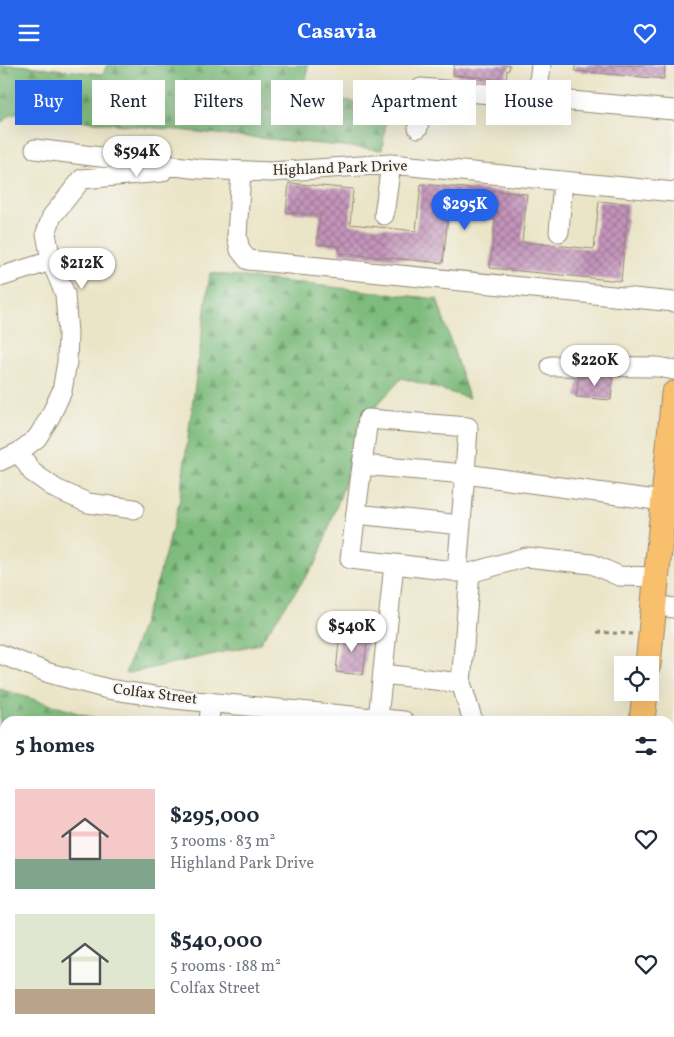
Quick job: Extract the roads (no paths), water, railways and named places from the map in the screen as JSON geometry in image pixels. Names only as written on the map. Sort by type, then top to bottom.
[{"type":"main road","points":[[650,656],[664,607],[656,577],[667,492],[674,395]]},
{"type":"main road","points":[[643,716],[644,701]]},
{"type":"street","points":[[539,80],[541,65]]},
{"type":"street","points":[[418,128],[421,88],[486,94]]},
{"type":"street","points":[[571,101],[674,110]]},
{"type":"street","name":"Highland Park Drive","points":[[35,149],[200,169],[241,171],[271,172],[391,164],[674,192]]},
{"type":"street","points":[[384,215],[391,164]]},
{"type":"street","points":[[0,461],[19,452],[37,438],[50,417],[62,391],[67,362],[68,333],[65,294],[51,261],[46,233],[52,216],[82,179],[200,169]]},
{"type":"street","points":[[241,171],[237,236],[240,250],[248,260],[674,302]]},
{"type":"street","points":[[559,232],[563,181]]},
{"type":"street","points":[[0,277],[51,261]]},
{"type":"street","points":[[551,366],[658,367],[674,370]]},
{"type":"street","points":[[471,716],[461,683],[463,572],[461,525],[468,427],[368,419],[350,559],[463,572],[526,557],[592,564],[619,576],[656,577]]},
{"type":"street","points":[[19,452],[32,472],[56,489],[88,503],[134,509]]},
{"type":"street","points":[[362,465],[667,492]]},
{"type":"street","points":[[356,514],[461,525]]},
{"type":"street","points":[[378,716],[394,564]]},
{"type":"street","name":"Colfax Street","points":[[0,654],[49,673],[108,689],[174,699],[349,716]]},
{"type":"street","points":[[383,674],[461,683]]},
{"type":"street","points":[[210,716],[211,702]]}]
